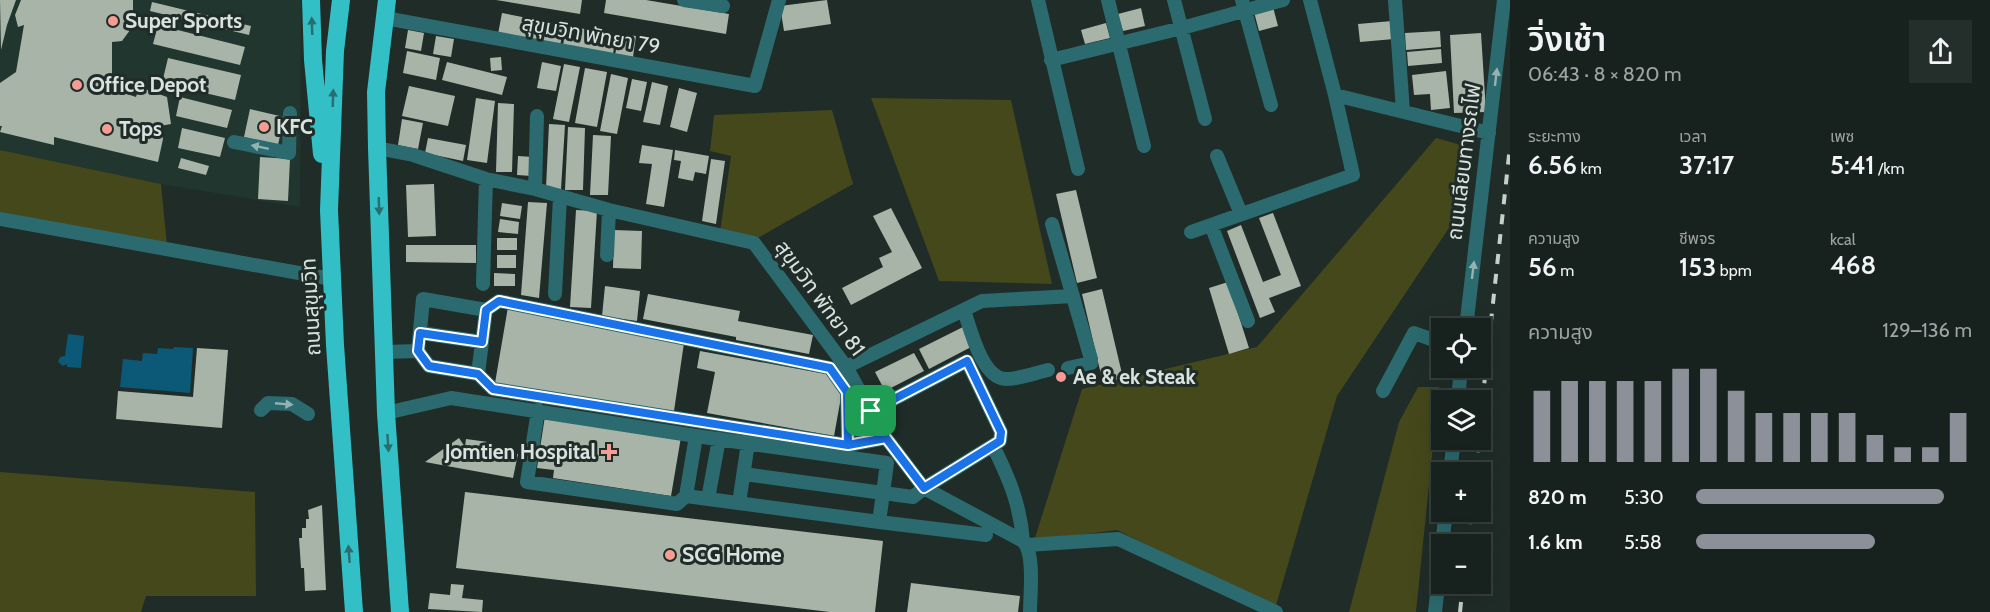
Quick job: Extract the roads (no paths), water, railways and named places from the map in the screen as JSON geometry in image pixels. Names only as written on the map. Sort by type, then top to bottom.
[{"type":"highway","points":[[311,0],[313,60],[328,210]]},
{"type":"highway","name":"ถนนสุขุมวิท","points":[[341,0],[335,51],[328,210],[334,345],[354,612]]},
{"type":"highway","points":[[386,9],[376,92],[377,148],[383,352],[399,612]]},
{"type":"street","points":[[684,0],[723,6]]},
{"type":"street","name":"สุขุมวิท พัทยา 79","points":[[386,9],[755,86],[779,0]]},
{"type":"street","points":[[1038,0],[1078,169]]},
{"type":"street","points":[[1108,0],[1144,146]]},
{"type":"street","points":[[1174,0],[1205,119]]},
{"type":"street","points":[[1051,60],[1182,28],[1243,5],[1283,0]]},
{"type":"street","points":[[1191,232],[1353,175],[1310,0]]},
{"type":"street","points":[[1395,0],[1403,111]]},
{"type":"street","name":"ถนนเลียบทางรถไฟ","points":[[1467,318],[1504,0]]},
{"type":"street","points":[[1243,5],[1271,105]]},
{"type":"street","points":[[1335,95],[1489,132]]},
{"type":"street","points":[[234,142],[289,153],[290,113]]},
{"type":"street","points":[[535,189],[537,116]]},
{"type":"street","name":"สุขุมวิท พัทยา 81","points":[[377,148],[413,155],[486,179],[535,189],[609,210],[754,243],[846,367],[886,438],[924,488],[1025,543]]},
{"type":"street","points":[[1217,156],[1241,214]]},
{"type":"street","points":[[483,284],[486,179]]},
{"type":"street","points":[[555,294],[560,197]]},
{"type":"street","points":[[607,255],[609,210]]},
{"type":"street","points":[[0,219],[332,279]]},
{"type":"street","points":[[1052,224],[1091,359],[1091,363],[1068,368]]},
{"type":"street","points":[[1211,225],[1248,321]]},
{"type":"street","points":[[846,367],[982,301],[1073,296]]},
{"type":"street","points":[[848,445],[847,392],[830,368],[499,301],[486,310],[423,299],[418,351],[429,366],[478,374],[493,389],[848,445],[886,438]]},
{"type":"street","points":[[478,374],[486,310]]},
{"type":"street","points":[[964,310],[980,355],[994,374],[1007,379],[1048,370]]},
{"type":"street","points":[[420,333],[482,342]]},
{"type":"street","points":[[1383,391],[1414,333],[1431,339]]},
{"type":"street","points":[[383,352],[418,351]]},
{"type":"street","points":[[744,474],[913,497],[1000,441],[1001,432],[967,361],[871,411]]},
{"type":"street","points":[[386,413],[451,398],[887,463],[879,522]]},
{"type":"street","points":[[261,410],[268,403],[292,404],[308,414]]},
{"type":"street","points":[[538,410],[527,482],[677,504],[686,496],[696,436]]},
{"type":"street","points":[[708,499],[719,439]]},
{"type":"street","points":[[739,503],[748,443]]},
{"type":"street","points":[[993,446],[1011,481],[1030,557],[1030,612]]},
{"type":"street","points":[[686,496],[986,535]]},
{"type":"street","points":[[1025,543],[1118,539],[1276,612]]},
{"type":"street","points":[[1435,612],[1437,594]]},
{"type":"water","points":[[68,334],[84,336],[81,368],[67,367],[67,364],[63,366],[58,362],[60,357],[65,356]]},
{"type":"water","points":[[174,347],[193,348],[190,393],[120,387],[123,359],[142,361],[143,353],[157,354],[158,348],[173,349]]},
{"type":"railway","points":[[1484,390],[1510,146]]},
{"type":"railway","points":[[1476,462],[1478,450]]},
{"type":"railway","points":[[1469,534],[1470,522]]},
{"type":"railway","points":[[1460,612],[1462,594]]},
{"type":"place","name":"Super Sports","points":[[113,21]]},
{"type":"place","name":"Office Depot","points":[[77,85]]},
{"type":"place","name":"KFC","points":[[264,127]]},
{"type":"place","name":"Tops","points":[[107,129]]},
{"type":"place","name":"Ae & ek Steak","points":[[1061,377]]},
{"type":"place","name":"Jomtien Hospital","points":[[609,452]]},
{"type":"place","name":"SCG Home","points":[[670,555]]}]
